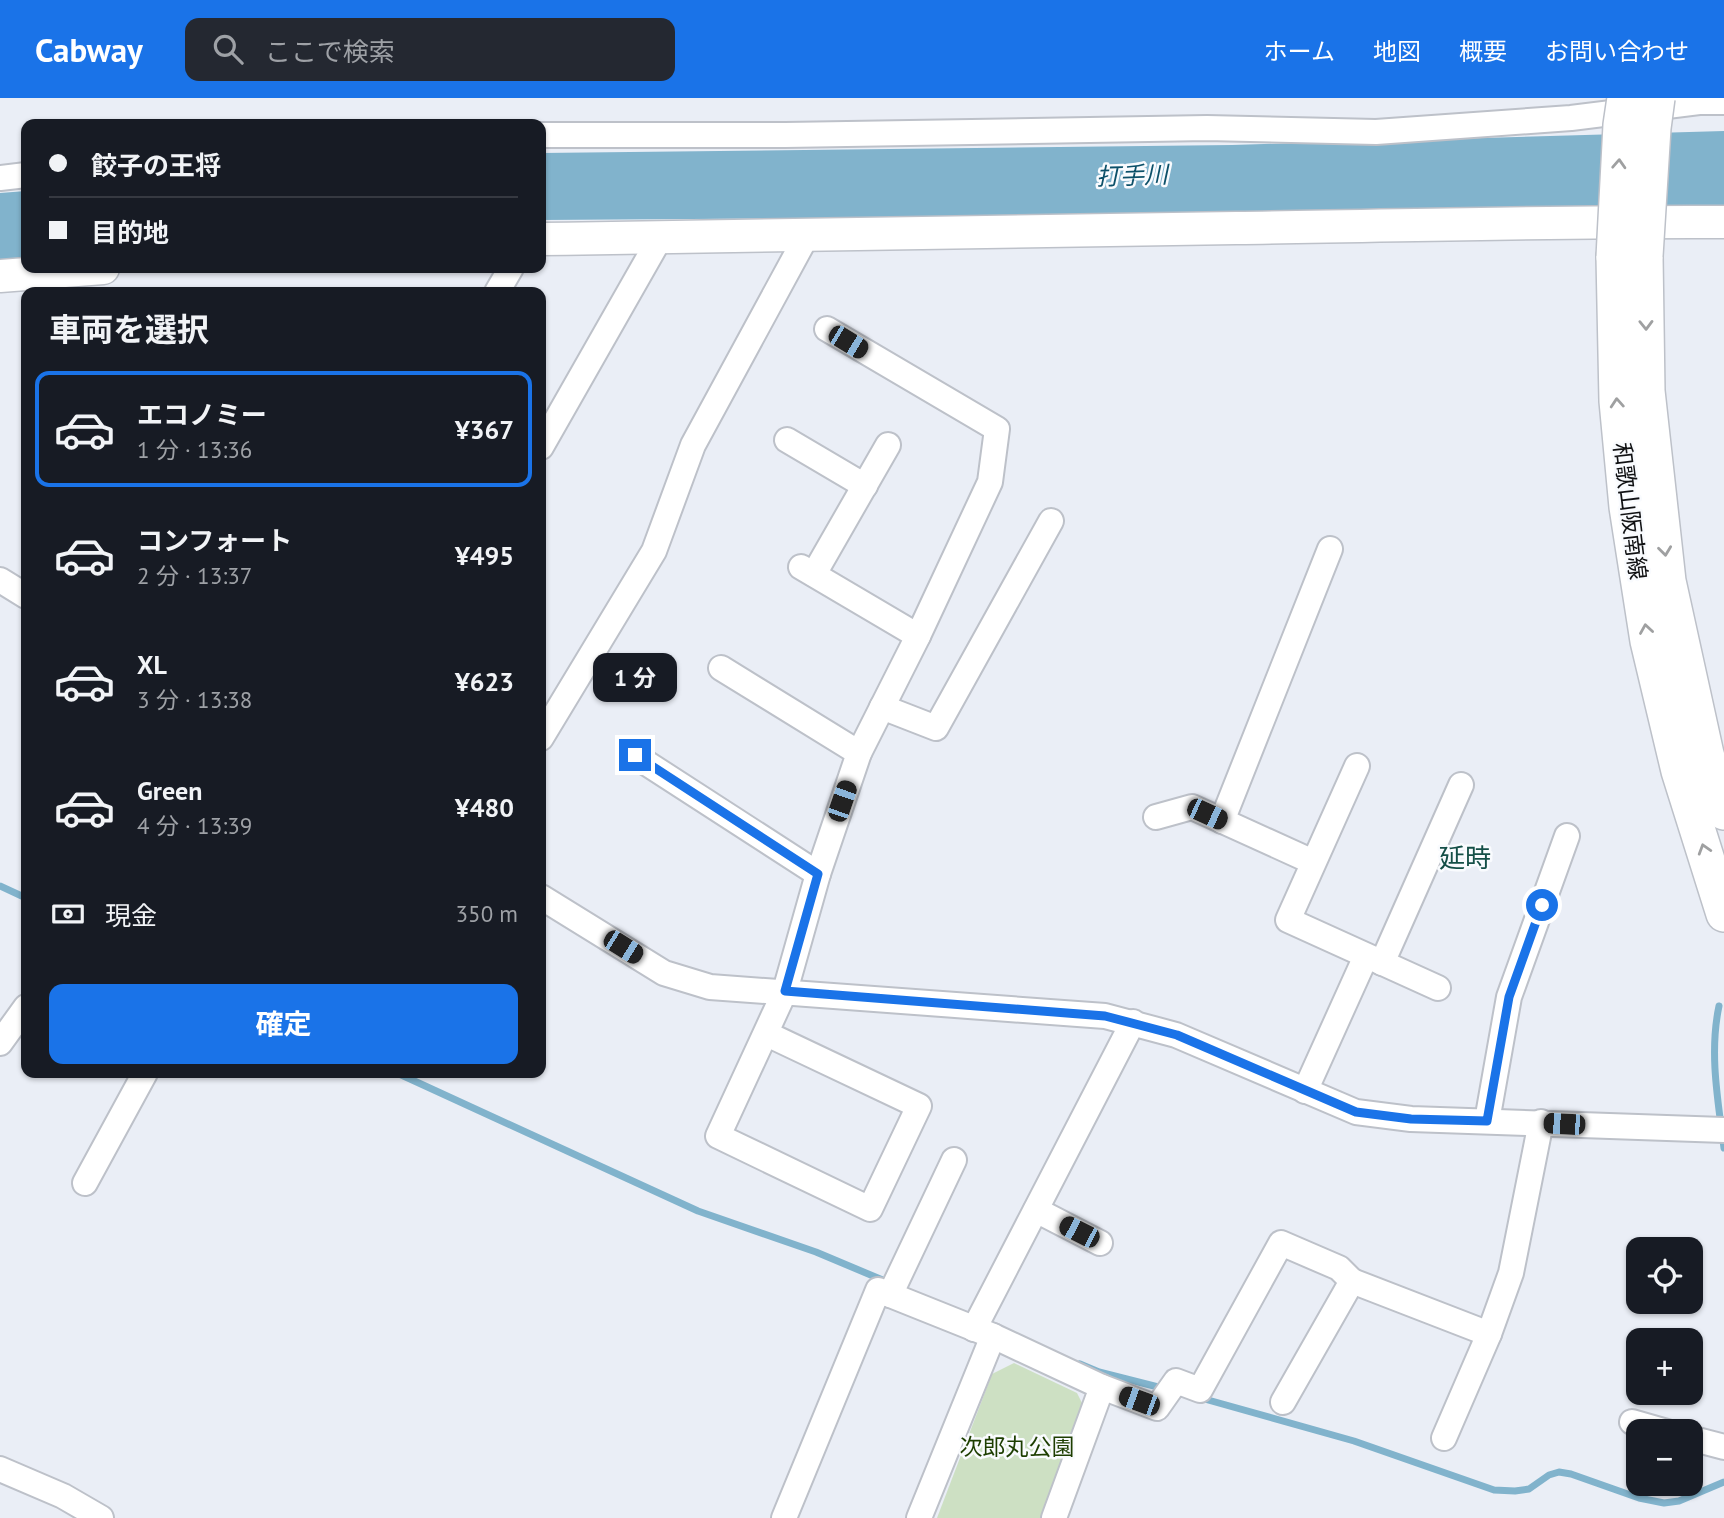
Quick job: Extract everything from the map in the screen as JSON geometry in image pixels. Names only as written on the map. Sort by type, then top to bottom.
[{"type":"main road","name":"和歌山阪南線","points":[[1625,98],[1621,125],[1630,257],[1668,581],[1706,754],[1724,812]]},
{"type":"main road","name":"和歌山阪南線","points":[[1657,98],[1630,257],[1617,401],[1627,507],[1648,641],[1679,771],[1724,914]]},
{"type":"street","points":[[546,135],[785,135],[1207,128],[1376,132],[1570,118],[1699,102],[1724,102]]},
{"type":"street","points":[[0,178],[21,176]]},
{"type":"street","points":[[546,239],[806,237],[1557,221],[1724,222]]},
{"type":"street","points":[[546,730],[654,551],[693,445],[806,237]]},
{"type":"street","points":[[546,438],[660,238]]},
{"type":"street","points":[[0,276],[39,273]]},
{"type":"street","points":[[767,1034],[919,1106],[870,1209],[718,1136],[785,991],[818,874],[859,753],[918,636],[990,482],[997,429],[827,329]]},
{"type":"street","points":[[787,440],[864,486]]},
{"type":"street","points":[[888,445],[808,571],[918,636]]},
{"type":"street","points":[[882,707],[936,728],[1051,521]]},
{"type":"street","points":[[1222,821],[1330,549]]},
{"type":"street","points":[[0,580],[21,593]]},
{"type":"street","points":[[721,668],[859,753]]},
{"type":"street","points":[[635,755],[818,874]]},
{"type":"street","points":[[1357,766],[1288,920],[1438,989]]},
{"type":"street","points":[[1305,1091],[1461,785]]},
{"type":"street","points":[[1156,817],[1192,807],[1314,862]]},
{"type":"street","points":[[1487,1121],[1509,997],[1567,836]]},
{"type":"street","points":[[546,900],[664,972],[710,987],[1105,1016],[1177,1035],[1356,1112],[1411,1119],[1717,1131]]},
{"type":"street","points":[[0,1043],[21,1014]]},
{"type":"street","points":[[919,1518],[981,1326],[1035,1210],[1133,1022]]},
{"type":"street","points":[[85,1183],[142,1078]]},
{"type":"street","points":[[1444,1438],[1489,1334],[1511,1273],[1541,1122]]},
{"type":"street","points":[[893,1288],[954,1160]]},
{"type":"street","points":[[1035,1210],[1100,1243]]},
{"type":"street","points":[[784,1518],[878,1290],[893,1288],[981,1326],[1102,1387],[1157,1408],[1176,1381],[1200,1390],[1281,1243],[1339,1268],[1352,1282],[1489,1334]]},
{"type":"street","points":[[1283,1402],[1352,1282]]},
{"type":"street","points":[[1054,1518],[1102,1387]]},
{"type":"street","points":[[1703,1441],[1724,1447]]},
{"type":"street","points":[[0,1468],[63,1496],[101,1518]]},
{"type":"green space","name":"次郎丸公園","points":[[1014,1363],[1077,1393],[1085,1409],[1042,1518],[937,1518],[992,1374]]},
{"type":"water","name":"打手川","points":[[1724,131],[1724,208],[1455,214],[546,220],[546,153],[1232,145]]},
{"type":"water","points":[[21,191],[21,260],[0,262],[0,193]]},
{"type":"waterway","points":[[0,886],[21,896]]},
{"type":"waterway","points":[[1719,1006],[1715,1059],[1724,1148]]},
{"type":"waterway","points":[[408,1078],[698,1211],[816,1252],[885,1281]]},
{"type":"waterway","points":[[1080,1364],[1099,1372],[1166,1389]]},
{"type":"waterway","points":[[1201,1398],[1354,1441],[1494,1490],[1529,1489],[1549,1475],[1559,1472],[1639,1498],[1664,1503],[1679,1501],[1724,1482]]},
{"type":"district","name":"延時","points":[[1465,858]]},
{"type":"route","points":[[635,755],[818,874],[785,991],[1105,1016],[1177,1035],[1356,1112],[1411,1119],[1487,1121],[1509,997],[1542,905]]}]
